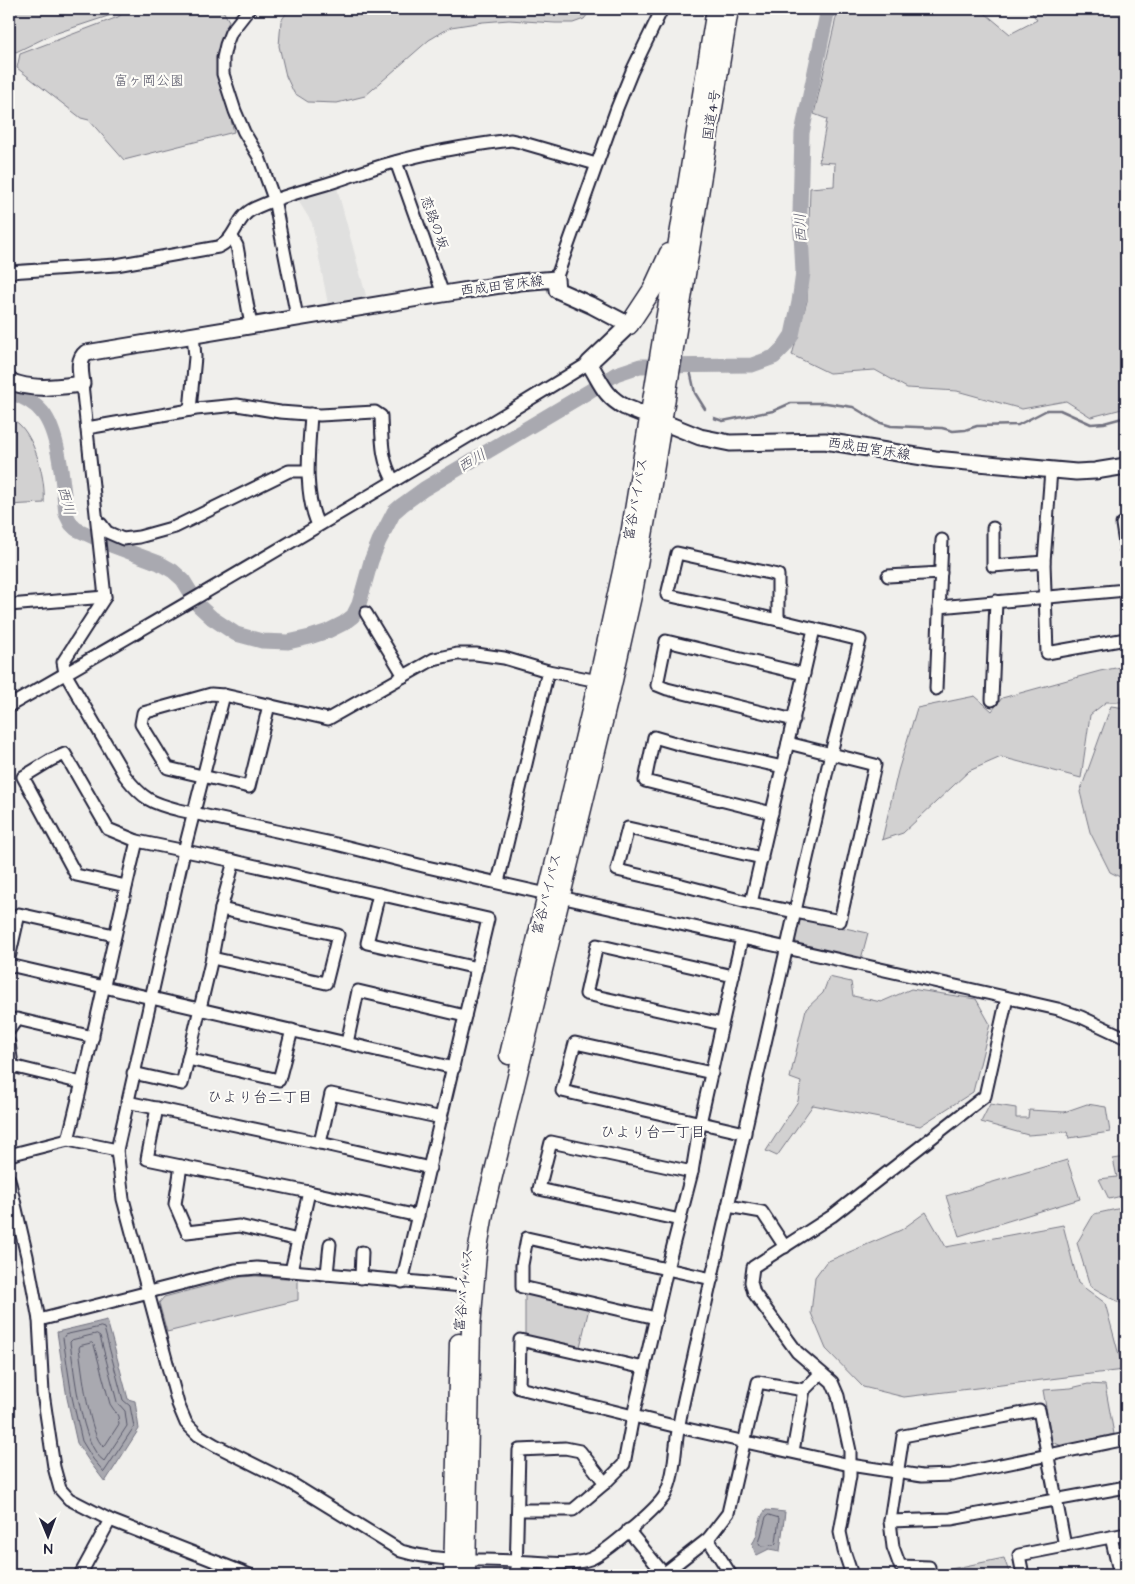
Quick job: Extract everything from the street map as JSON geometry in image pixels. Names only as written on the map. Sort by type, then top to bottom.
[{"type":"highway","name":"国道4号","points":[[689,219],[716,9]]},
{"type":"highway","name":"国道4号","points":[[689,219],[729,9]]},
{"type":"highway","points":[[629,325],[652,290],[689,219]]},
{"type":"highway","name":"富谷バイパス","points":[[460,1567],[457,1376],[463,1286],[474,1212],[482,1173],[554,894],[607,704],[634,587],[661,381],[689,219]]},
{"type":"highway","name":"富谷バイパス","points":[[460,1567],[471,1327],[477,1254],[484,1213],[656,419]]},
{"type":"main road","name":"西成田宮床線","points":[[82,384],[80,361],[86,352],[520,282],[556,279],[557,290],[629,325]]},
{"type":"main road","points":[[592,367],[629,325]]},
{"type":"main road","name":"西成田宮床線","points":[[592,367],[608,395],[620,404],[700,437],[730,443],[826,442],[935,459],[1051,470],[1095,471],[1126,466]]},
{"type":"main road","points":[[9,381],[32,388],[51,388],[82,384]]},
{"type":"street","points":[[249,9],[231,32],[226,44],[223,58],[223,74],[235,111],[244,132],[259,157],[274,199],[298,317]]},
{"type":"street","points":[[556,279],[596,164],[632,71],[662,9]]},
{"type":"street","points":[[9,272],[87,268],[142,261],[218,247],[232,237],[245,214],[274,199],[396,162],[440,151],[511,140],[596,164]]},
{"type":"street","name":"恋路の坂","points":[[396,162],[443,294]]},
{"type":"street","points":[[232,237],[237,246],[251,325]]},
{"type":"street","points":[[190,410],[195,357],[193,334]]},
{"type":"street","points":[[9,706],[592,367]]},
{"type":"street","points":[[82,384],[105,597],[63,662],[65,673],[125,776],[144,798],[158,804],[194,813],[1058,1009],[1081,1017],[1126,1038]]},
{"type":"street","points":[[87,428],[190,410],[237,405],[280,412],[312,414],[375,412],[381,416],[384,459],[388,473],[394,481]]},
{"type":"street","points":[[312,414],[307,471],[314,517],[318,525]]},
{"type":"street","points":[[1051,470],[1044,562],[1047,653],[1126,639]]},
{"type":"street","points":[[98,527],[101,524],[107,532],[123,539],[139,537],[174,527],[289,471],[307,471]]},
{"type":"street","points":[[1122,524],[1126,550]]},
{"type":"street","points":[[993,528],[993,566],[1044,562]]},
{"type":"street","points":[[936,689],[942,540]]},
{"type":"street","points":[[224,695],[184,850],[116,1150],[123,1198],[178,1404],[186,1423],[198,1434],[215,1445],[289,1482],[401,1551],[460,1567],[516,1561],[577,1562],[591,1559],[608,1548],[650,1512],[664,1497],[671,1479],[678,1427],[831,753],[860,640],[667,595],[677,553],[778,575],[778,620]]},
{"type":"street","points":[[888,576],[941,573]]},
{"type":"street","points":[[939,607],[1126,590]]},
{"type":"street","points":[[9,606],[105,597]]},
{"type":"street","points":[[992,700],[996,602]]},
{"type":"street","points":[[366,613],[404,676]]},
{"type":"street","points":[[752,903],[814,630]]},
{"type":"street","points":[[794,720],[657,685],[660,663],[666,641],[804,674]]},
{"type":"street","points":[[270,706],[249,787],[168,768],[141,724],[143,713],[212,694],[224,695],[328,719],[434,659],[466,654],[504,658],[548,671],[598,681]]},
{"type":"street","points":[[498,882],[548,671]]},
{"type":"street","points":[[772,813],[645,781],[654,737],[783,767]]},
{"type":"street","points":[[762,858],[628,828],[617,870],[674,882],[752,903],[840,921],[875,764],[788,743]]},
{"type":"street","points":[[126,886],[76,875],[23,776],[65,754],[108,830],[136,841],[234,861],[488,919],[402,1282]]},
{"type":"street","points":[[68,1140],[93,1037],[136,841]]},
{"type":"street","points":[[133,1073],[182,1084],[212,958],[221,909],[234,861]]},
{"type":"street","points":[[379,894],[367,943],[477,968]]},
{"type":"street","points":[[212,958],[326,984],[338,935],[221,909]]},
{"type":"street","points":[[9,958],[19,914],[114,935]]},
{"type":"street","points":[[519,1510],[573,1510],[624,1464],[633,1416],[667,1269],[692,1172],[700,1123],[742,938]]},
{"type":"street","points":[[722,1024],[586,994],[597,945],[733,976]]},
{"type":"street","points":[[9,965],[454,1068]]},
{"type":"street","points":[[346,1043],[358,991],[466,1016]]},
{"type":"street","points":[[852,1575],[840,1532],[850,1476],[850,1451],[838,1396],[832,1382],[797,1352],[754,1293],[751,1282],[753,1268],[832,1216],[985,1096],[1007,998]]},
{"type":"street","points":[[9,1030],[17,1019],[93,1037]]},
{"type":"street","points":[[188,1059],[279,1080],[292,1030]]},
{"type":"street","points":[[9,1043],[12,1066],[82,1083]]},
{"type":"street","points":[[712,1073],[575,1043],[562,1091],[745,1133]]},
{"type":"street","points":[[320,1143],[331,1094],[442,1118]]},
{"type":"street","points":[[127,1102],[430,1168]]},
{"type":"street","points":[[157,1108],[147,1159],[418,1216]]},
{"type":"street","points":[[9,1155],[68,1140],[116,1150]]},
{"type":"street","points":[[680,1220],[539,1189],[551,1142],[692,1172]]},
{"type":"street","points":[[181,1166],[176,1204],[187,1232],[239,1226],[298,1240]]},
{"type":"street","points":[[9,1180],[27,1256],[39,1320],[44,1393],[54,1467],[60,1490],[69,1499],[110,1520],[250,1575]]},
{"type":"street","points":[[290,1271],[309,1192]]},
{"type":"street","points":[[728,1206],[762,1212],[785,1247]]},
{"type":"street","points":[[656,1318],[522,1287],[522,1265],[527,1238],[712,1279]]},
{"type":"street","points":[[327,1274],[330,1244]]},
{"type":"street","points":[[361,1278],[362,1252]]},
{"type":"street","points":[[39,1320],[235,1270],[256,1268],[463,1286]]},
{"type":"street","points":[[644,1368],[520,1340],[519,1388],[678,1427],[850,1465],[922,1476],[952,1475],[1126,1439]]},
{"type":"street","points":[[793,1451],[804,1390],[821,1373]]},
{"type":"street","points":[[628,1530],[663,1575],[708,1539],[728,1513],[758,1382],[804,1390]]},
{"type":"street","points":[[926,1575],[929,1567],[900,1566],[892,1547],[890,1521],[903,1436],[1039,1410],[1065,1546]]},
{"type":"street","points":[[516,1575],[519,1450],[566,1448],[580,1451],[605,1483]]},
{"type":"street","points":[[890,1521],[951,1519],[1126,1487]]},
{"type":"street","points":[[80,1575],[110,1520]]},
{"type":"street","points":[[1023,1575],[1019,1555],[1126,1534]]},
{"type":"street","points":[[1111,1537],[1120,1575]]},
{"type":"street","points":[[708,1539],[731,1575]]},
{"type":"shaded area","points":[[336,184],[368,303],[329,309],[312,223],[296,197]]},
{"type":"green space","points":[[9,9],[123,9],[117,13],[51,35],[16,52],[9,48]]},
{"type":"green space","name":"富ヶ岡公園","points":[[129,9],[222,9],[229,21],[223,38],[219,74],[234,132],[124,160],[89,120],[81,118],[17,68],[20,54],[118,17]]},
{"type":"green space","points":[[289,9],[592,9],[584,19],[573,23],[509,20],[451,27],[429,40],[365,96],[337,103],[308,102],[294,93],[286,76],[279,46],[281,21]]},
{"type":"green space","points":[[838,9],[980,9],[1010,34],[1037,20],[1029,9],[1126,9],[1126,408],[1091,417],[1066,401],[1022,409],[957,391],[907,388],[875,370],[829,373],[792,355],[807,301],[810,188],[834,186],[835,163],[819,162],[827,119],[814,114]]},
{"type":"green space","points":[[9,419],[18,423],[25,431],[35,450],[43,484],[44,503],[9,505]]},
{"type":"green space","points":[[1126,666],[1126,702],[1106,702],[1090,715],[1081,778],[1001,757],[969,771],[903,833],[882,840],[898,771],[917,708],[975,696],[992,711],[1002,698],[1100,671]]},
{"type":"green space","points":[[1111,706],[1126,708],[1126,880],[1110,872],[1090,832],[1080,792]]},
{"type":"green space","points":[[803,919],[868,933],[861,959],[798,944],[794,938],[797,923]]},
{"type":"green space","points":[[829,977],[851,982],[853,996],[881,1002],[911,989],[976,999],[990,1024],[973,1092],[920,1126],[813,1105],[777,1156],[766,1151],[798,1101],[801,1082],[790,1078],[806,1009],[823,993]]},
{"type":"green space","points":[[990,1104],[1016,1108],[1016,1118],[1028,1118],[1029,1110],[1064,1112],[1087,1104],[1106,1107],[1110,1132],[1069,1138],[1067,1132],[1028,1135],[981,1122]]},
{"type":"green space","points":[[1126,1157],[1126,1195],[1109,1199],[1099,1179],[1117,1177],[1113,1159]]},
{"type":"green space","points":[[1067,1160],[1080,1199],[959,1236],[946,1196]]},
{"type":"green space","points":[[1126,1207],[1126,1306],[1090,1286],[1077,1243],[1094,1214]]},
{"type":"green space","points":[[926,1212],[946,1247],[1063,1225],[1078,1283],[1105,1303],[1123,1370],[904,1397],[863,1387],[826,1349],[811,1313],[815,1277],[826,1262],[901,1230]]},
{"type":"green space","points":[[256,1276],[298,1279],[298,1300],[167,1332],[159,1303],[164,1297],[241,1277]]},
{"type":"green space","points":[[525,1294],[589,1308],[580,1347],[525,1335]]},
{"type":"green space","points":[[1088,1384],[1105,1385],[1114,1434],[1062,1446],[1052,1442],[1043,1390],[1071,1388]]},
{"type":"green space","points":[[1004,1558],[1010,1575],[940,1575],[941,1571]]},
{"type":"water","points":[[107,1320],[128,1399],[135,1401],[139,1429],[105,1482],[77,1443],[67,1398],[57,1332]]},
{"type":"water","points":[[766,1510],[785,1512],[780,1551],[769,1549],[756,1555],[752,1544],[755,1540],[761,1518]]},
{"type":"waterway","name":"西川","points":[[9,392],[31,402],[42,412],[48,421],[60,461],[66,514],[76,529],[111,545],[159,563],[173,571],[183,580],[199,606],[212,618],[236,634],[262,641],[288,642],[328,631],[353,616],[359,604],[371,561],[394,512],[424,489],[616,374],[640,366],[752,365],[774,357],[784,347],[792,335],[803,273],[800,213],[802,133],[828,9]]},
{"type":"waterway","points":[[689,366],[695,393],[705,409]]},
{"type":"waterway","points":[[714,418],[723,421],[773,411],[791,403],[826,403],[853,407],[878,422],[891,426],[942,428],[953,431],[977,426],[1018,425],[1047,410],[1060,410],[1091,424],[1104,423],[1126,417]]},
{"type":"district","name":"ひより台二丁目","points":[[260,1097]]},
{"type":"district","name":"ひより台一丁目","points":[[653,1132]]}]
